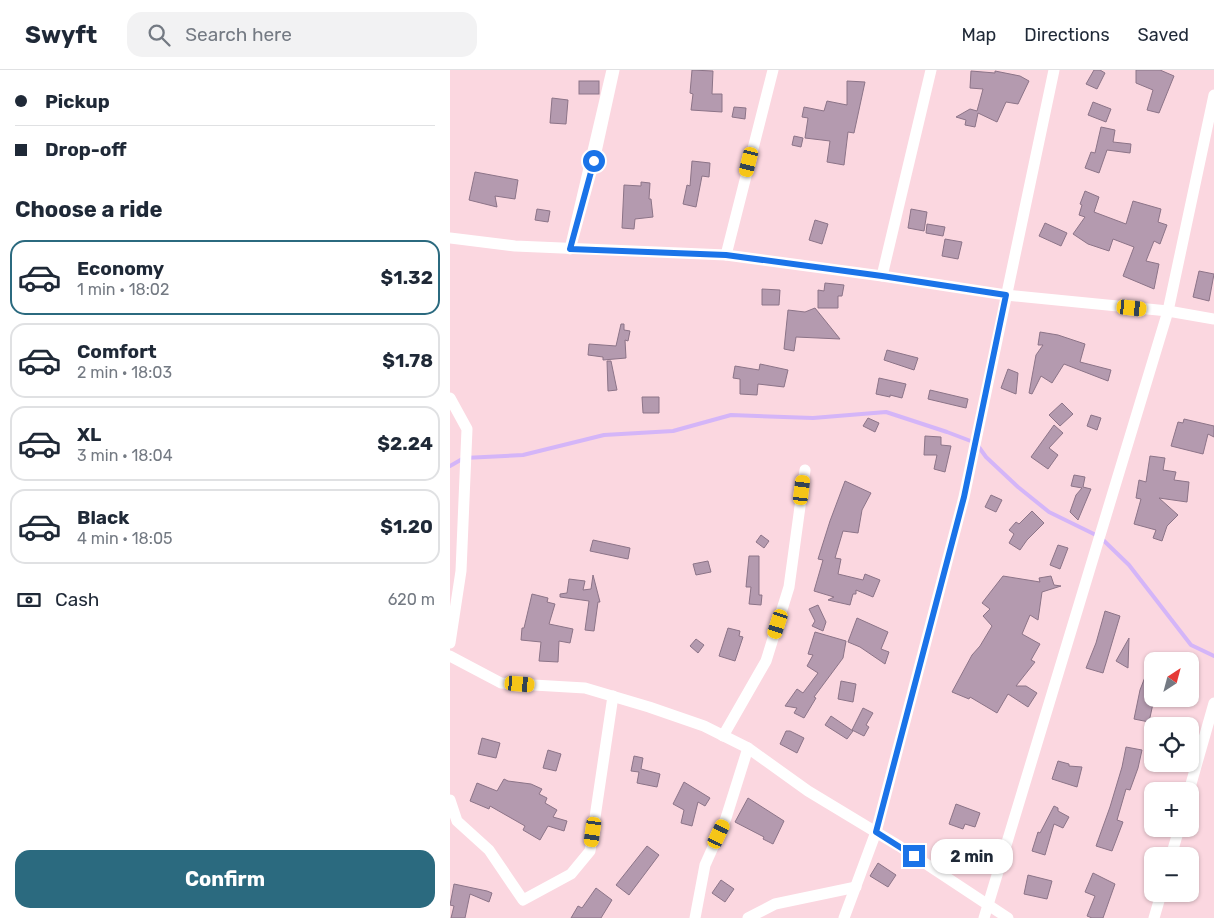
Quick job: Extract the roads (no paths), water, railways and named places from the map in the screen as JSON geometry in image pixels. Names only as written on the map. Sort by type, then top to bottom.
[{"type":"street","points":[[570,249],[594,161],[613,70]]},
{"type":"street","points":[[726,255],[773,70]]},
{"type":"street","points":[[882,276],[931,70]]},
{"type":"street","points":[[844,918],[876,832],[964,497],[1054,70]]},
{"type":"street","points":[[984,918],[1168,311],[1214,95]]},
{"type":"street","points":[[450,238],[515,246],[726,255],[1006,295],[1168,311],[1214,320]]},
{"type":"street","points":[[450,398],[467,430],[461,571],[450,643]]},
{"type":"street","points":[[723,736],[766,661],[790,586],[805,470]]},
{"type":"street","points":[[450,656],[501,683],[585,688],[704,726],[748,748],[808,791],[876,832],[1008,918]]},
{"type":"street","points":[[450,800],[457,822],[489,850],[523,900],[571,874],[590,851],[613,696]]},
{"type":"street","points":[[1192,782],[1214,704]]},
{"type":"street","points":[[695,918],[705,865],[726,818],[748,748]]},
{"type":"street","points":[[748,918],[774,904],[856,886]]},
{"type":"street","points":[[1154,918],[1159,902]]},
{"type":"waterway","points":[[450,466],[464,458],[523,455],[604,435],[673,431],[731,415],[813,418],[886,412],[976,443],[986,457],[1018,487],[1049,512],[1100,537],[1129,565],[1191,645],[1214,656]]}]
